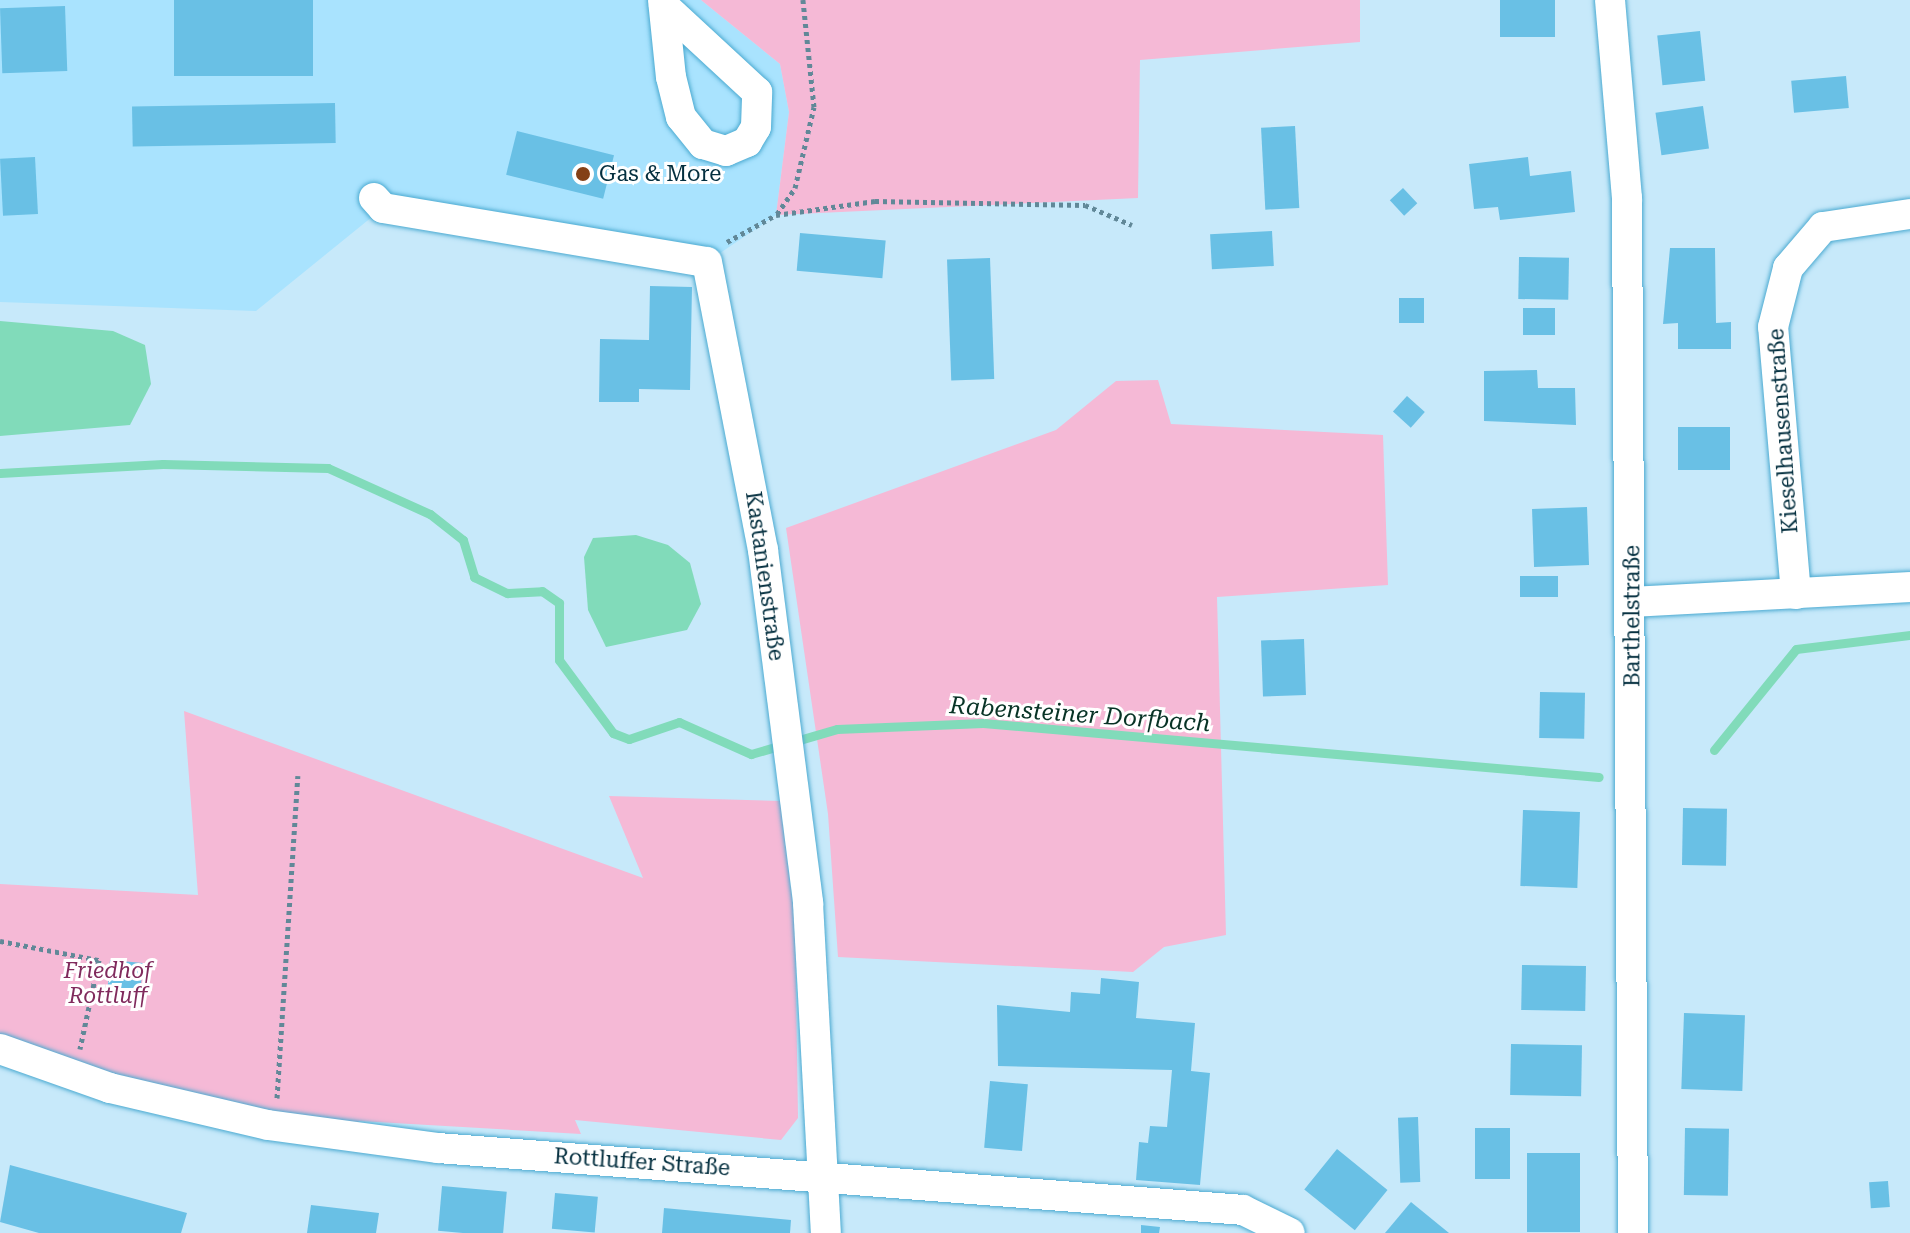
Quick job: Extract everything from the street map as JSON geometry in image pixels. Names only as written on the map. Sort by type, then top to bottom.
[{"type":"street","name":"Barthelstraße","points":[[1610,0],[1627,198],[1632,602],[1633,1233]]},
{"type":"street","points":[[374,198],[383,208],[707,262]]},
{"type":"street","name":"Kieselhausenstraße","points":[[1796,594],[1773,327],[1788,268],[1823,227],[1910,214]]},
{"type":"street","name":"Kastanienstraße","points":[[707,262],[763,550],[808,903],[826,1233]]},
{"type":"street","points":[[1632,602],[1910,587]]},
{"type":"street","name":"Rottluffer Straße","points":[[0,1049],[71,1074],[275,1126],[438,1148],[822,1174],[1243,1210],[1290,1233]]},
{"type":"path","points":[[707,262],[776,215],[795,188],[812,120],[803,0]]},
{"type":"path","points":[[776,215],[875,201],[1015,199],[1085,205],[1132,225]]},
{"type":"path","points":[[275,1126],[298,776]]},
{"type":"path","points":[[0,941],[99,960],[71,1074]]},
{"type":"shaded area","points":[[0,0],[701,0],[780,64],[789,112],[776,215],[707,262],[383,208],[256,311],[0,302]]},
{"type":"shaded area","points":[[0,321],[113,331],[145,345],[151,384],[130,425],[0,436]]},
{"type":"shaded area","points":[[636,535],[668,545],[690,563],[701,604],[687,630],[606,647],[588,610],[584,557],[593,538]]},
{"type":"green space","points":[[701,0],[1360,0],[1360,42],[1140,60],[1138,198],[776,215],[789,112],[780,64]]},
{"type":"green space","points":[[1158,380],[1171,424],[1383,435],[1388,585],[1217,597],[1226,935],[1164,947],[1133,972],[838,957],[828,814],[786,528],[1056,430],[1116,381]]},
{"type":"green space","name":"Friedhof Rottluff","points":[[184,711],[643,878],[609,796],[780,801],[795,922],[798,1118],[781,1140],[575,1120],[581,1134],[359,1121],[357,1141],[0,1042],[0,884],[198,895]]},
{"type":"building","points":[[174,0],[313,0],[313,76],[174,76]]},
{"type":"building","points":[[1500,0],[1555,0],[1555,37],[1500,37]]},
{"type":"building","points":[[65,6],[67,71],[2,73],[0,8]]},
{"type":"building","points":[[1700,31],[1705,81],[1662,85],[1657,35]]},
{"type":"building","points":[[1846,76],[1849,108],[1794,113],[1791,81]]},
{"type":"building","points":[[335,103],[336,143],[133,147],[132,107]]},
{"type":"building","points":[[1703,106],[1709,149],[1661,155],[1655,113]]},
{"type":"building","points":[[1295,126],[1299,208],[1265,210],[1261,128]]},
{"type":"building","points":[[517,131],[614,155],[603,199],[506,175]]},
{"type":"building","points":[[35,157],[38,214],[3,216],[0,159]]},
{"type":"building","points":[[1528,157],[1530,176],[1571,171],[1575,212],[1500,220],[1498,207],[1474,209],[1469,164]]},
{"type":"building","points":[[1403,188],[1417,203],[1404,216],[1390,200]]},
{"type":"building","points":[[1272,231],[1274,266],[1212,269],[1210,234]]},
{"type":"building","points":[[800,233],[886,240],[882,278],[797,271]]},
{"type":"building","points":[[1670,248],[1715,248],[1716,323],[1731,322],[1731,349],[1678,349],[1678,323],[1663,324]]},
{"type":"building","points":[[1519,257],[1569,258],[1568,300],[1518,299]]},
{"type":"building","points":[[990,258],[994,379],[951,380],[947,260]]},
{"type":"building","points":[[650,286],[692,287],[690,390],[639,389],[639,402],[599,402],[600,339],[649,340]]},
{"type":"building","points":[[1399,298],[1424,298],[1424,323],[1399,323]]},
{"type":"building","points":[[1523,308],[1555,308],[1555,335],[1523,335]]},
{"type":"building","points":[[1537,370],[1538,388],[1575,388],[1576,425],[1484,421],[1484,371]]},
{"type":"building","points":[[1407,396],[1425,412],[1411,428],[1393,412]]},
{"type":"building","points":[[1678,427],[1730,427],[1730,470],[1678,470]]},
{"type":"building","points":[[1587,507],[1589,565],[1534,567],[1532,509]]},
{"type":"building","points":[[1520,576],[1558,576],[1558,597],[1520,597]]},
{"type":"building","points":[[1304,639],[1306,695],[1263,696],[1261,641]]},
{"type":"building","points":[[1540,692],[1585,693],[1584,739],[1539,738]]},
{"type":"building","points":[[1683,808],[1727,809],[1726,866],[1682,865]]},
{"type":"building","points":[[1523,810],[1580,812],[1577,888],[1520,886]]},
{"type":"building","points":[[110,960],[143,963],[139,1003],[107,1000]]},
{"type":"building","points":[[1522,965],[1586,966],[1585,1011],[1521,1010]]},
{"type":"building","points":[[1101,978],[1139,982],[1136,1018],[1195,1023],[1191,1071],[1210,1073],[1200,1185],[1136,1180],[1139,1142],[1148,1143],[1150,1126],[1167,1127],[1172,1070],[998,1066],[997,1005],[1070,1012],[1071,992],[1100,994]]},
{"type":"building","points":[[1684,1013],[1745,1015],[1742,1091],[1681,1089]]},
{"type":"building","points":[[1511,1044],[1582,1045],[1581,1096],[1510,1095]]},
{"type":"building","points":[[990,1081],[1028,1084],[1022,1151],[984,1148]]},
{"type":"building","points":[[1418,1117],[1420,1182],[1400,1183],[1398,1118]]},
{"type":"building","points":[[1475,1128],[1510,1128],[1510,1179],[1475,1179]]},
{"type":"building","points":[[1685,1128],[1729,1129],[1728,1196],[1684,1195]]},
{"type":"building","points":[[1337,1149],[1388,1190],[1355,1230],[1304,1189]]},
{"type":"building","points":[[1527,1153],[1580,1153],[1580,1232],[1527,1232]]},
{"type":"building","points":[[10,1165],[187,1213],[181,1233],[39,1233],[0,1222]]},
{"type":"building","points":[[1888,1181],[1890,1207],[1871,1208],[1869,1182]]},
{"type":"building","points":[[442,1186],[507,1192],[503,1233],[438,1231]]},
{"type":"building","points":[[555,1193],[598,1197],[595,1233],[552,1229]]},
{"type":"building","points":[[1411,1202],[1449,1233],[1385,1233]]},
{"type":"building","points":[[311,1205],[379,1213],[376,1233],[307,1233]]},
{"type":"building","points":[[664,1208],[791,1220],[790,1233],[662,1233]]},
{"type":"building","points":[[1141,1225],[1160,1227],[1159,1233],[1141,1233]]},
{"type":"waterway","name":"Rabensteiner Dorfbach","points":[[0,473],[163,464],[328,468],[430,514],[463,540],[474,577],[507,593],[542,591],[559,603],[559,660],[613,733],[629,739],[679,722],[751,754],[837,729],[983,723],[1599,777]]},
{"type":"waterway","name":"Rabensteiner Dorfbach","points":[[1714,750],[1796,649],[1910,635]]},
{"type":"place","name":"Gas & More","points":[[583,174]]}]
